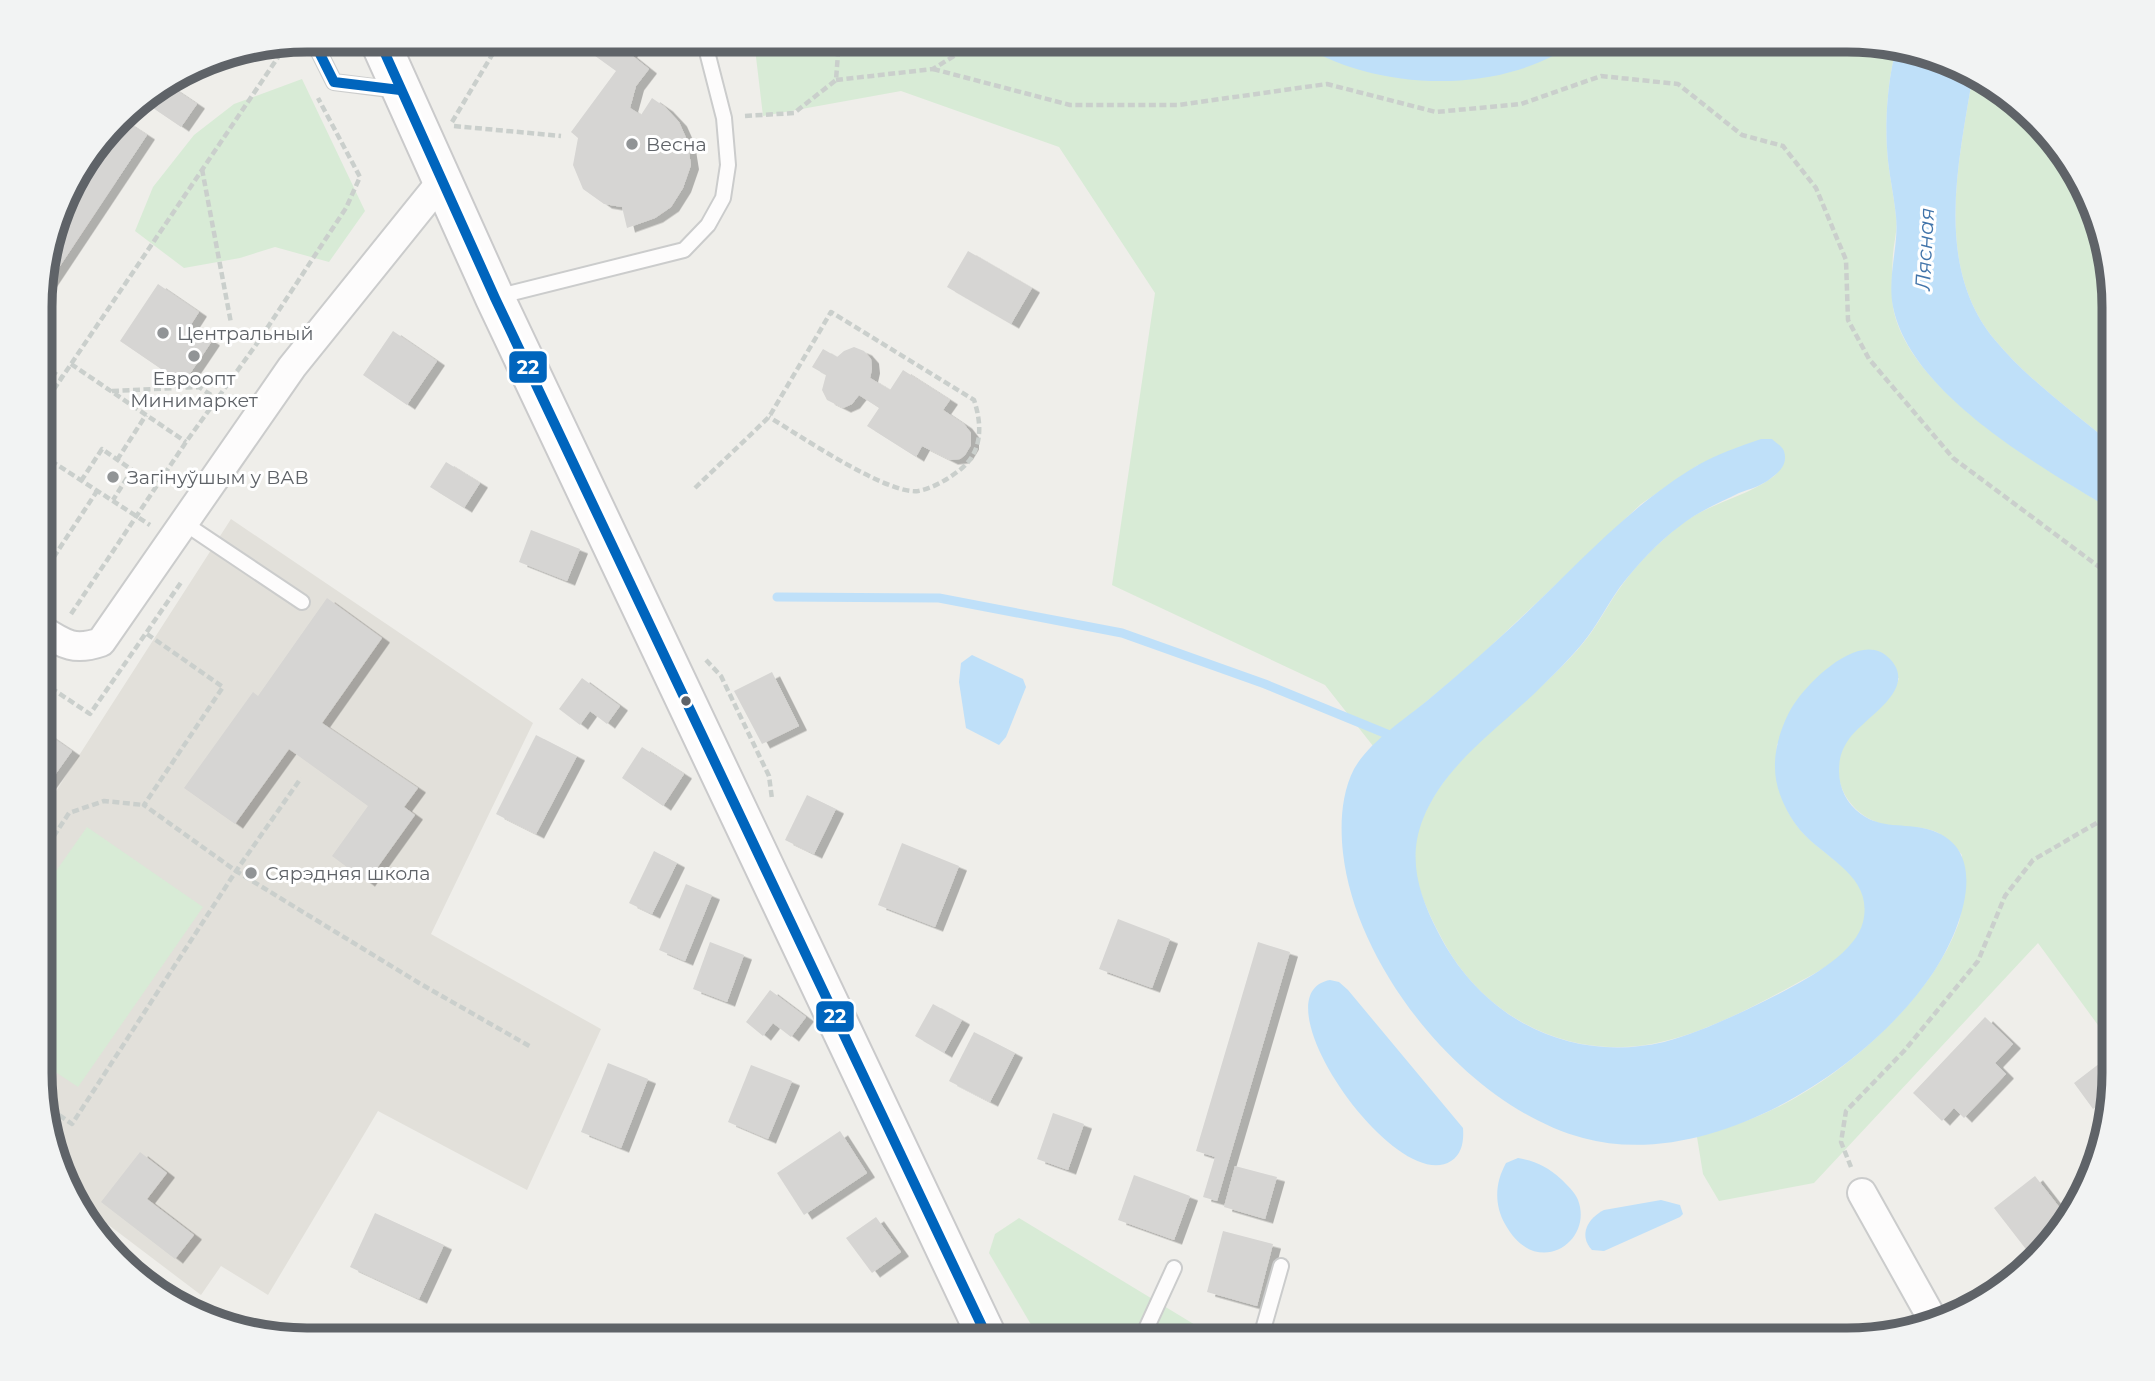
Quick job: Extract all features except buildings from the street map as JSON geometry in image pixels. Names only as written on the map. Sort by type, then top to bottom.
[{"type":"street","points":[[384,52],[495,298],[983,1328]]},
{"type":"street","points":[[52,635],[82,649],[101,642],[292,367],[442,182]]},
{"type":"street","points":[[1862,1193],[1930,1315]]},
{"type":"lane","points":[[319,52],[334,82],[400,90]]},
{"type":"lane","points":[[495,298],[684,250],[708,225],[723,198],[728,165],[724,118],[707,52]]},
{"type":"lane","points":[[184,523],[302,602]]},
{"type":"lane","points":[[1263,1328],[1281,1266]]},
{"type":"lane","points":[[1146,1328],[1174,1268]]},
{"type":"path","points":[[836,80],[838,52]]},
{"type":"path","points":[[933,69],[961,52]]},
{"type":"path","points":[[494,53],[449,125],[561,136]]},
{"type":"path","points":[[52,393],[280,54]]},
{"type":"path","points":[[724,118],[794,113],[836,80],[933,69],[1070,105],[1178,105],[1327,85],[1436,111],[1521,103],[1601,76],[1678,84],[1742,135],[1783,146],[1816,188],[1846,260],[1848,320],[1869,359],[1953,458],[2102,569]]},
{"type":"path","points":[[52,630],[258,342],[346,208],[360,177],[315,92]]},
{"type":"path","points":[[202,169],[231,323]]},
{"type":"path","points":[[695,488],[769,417],[831,312],[974,400],[980,418],[980,440],[966,465],[946,481],[916,491],[885,484],[769,417]]},
{"type":"path","points":[[71,364],[186,442]]},
{"type":"path","points":[[52,371],[62,378]]},
{"type":"path","points":[[111,391],[199,387],[217,399]]},
{"type":"path","points":[[117,460],[146,415]]},
{"type":"path","points":[[81,481],[102,449],[132,470],[113,500]]},
{"type":"path","points":[[52,561],[97,491]]},
{"type":"path","points":[[144,805],[223,687],[147,634]]},
{"type":"path","points":[[56,1112],[72,1124],[236,871],[301,778]]},
{"type":"path","points":[[52,840],[69,813],[104,801],[144,805],[236,871],[419,984],[531,1047]]},
{"type":"path","points":[[1862,1193],[1841,1142],[1846,1111],[1904,1051],[1978,961],[2005,896],[2033,860],[2102,820]]},
{"type":"shaded area","name":"Сярэдняя школа","points":[[231,519],[533,723],[431,934],[601,1029],[527,1190],[378,1111],[268,1295],[221,1266],[201,1295],[97,1216],[79,1186],[66,1155],[57,1123],[53,1090],[52,797]]},
{"type":"green space","points":[[755,52],[1316,52],[1384,75],[1419,80],[1468,79],[1492,75],[1559,52],[1847,52],[1894,57],[1889,84],[1886,137],[1896,222],[1892,301],[1904,338],[1924,369],[1951,398],[2018,451],[2102,504],[2102,1031],[2038,943],[1814,1183],[1719,1201],[1703,1174],[1697,1137],[1743,1122],[1786,1103],[1863,1050],[1910,1003],[1929,978],[1946,952],[1958,925],[1962,901],[1962,855],[1950,841],[1934,831],[1886,825],[1864,815],[1847,799],[1839,777],[1838,765],[1846,742],[1887,700],[1899,678],[1777,744],[1778,780],[1789,813],[1803,833],[1854,878],[1861,889],[1865,916],[1855,941],[1836,960],[1812,975],[1700,1030],[1669,1040],[1634,1046],[1600,1047],[1567,1041],[1535,1029],[1506,1012],[1480,991],[1458,965],[1440,935],[1419,888],[1414,850],[1427,808],[1444,781],[1465,756],[1563,665],[1589,635],[1622,585],[1648,554],[1690,518],[1773,477],[1785,458],[1698,465],[1641,504],[1475,661],[1373,746],[1325,685],[1112,585],[1155,293],[1059,147],[901,91],[763,116]]},
{"type":"green space","points":[[302,79],[365,211],[329,262],[275,247],[240,258],[184,268],[135,231],[153,187],[194,135],[234,104]]},
{"type":"green space","points":[[1971,85],[2003,105],[2028,127],[2050,152],[2076,195],[2094,242],[2102,291],[2102,436],[2037,383],[2008,355],[1976,311],[1963,279],[1957,246],[1955,211]]},
{"type":"green space","points":[[87,827],[203,907],[78,1087],[52,1070],[52,877]]},
{"type":"green space","points":[[1019,1218],[1200,1328],[1033,1328],[989,1253],[995,1234]]},
{"type":"water","points":[[1314,52],[1560,52],[1535,64],[1490,77],[1432,81],[1373,73]]},
{"type":"water","name":"Лясная","points":[[1894,58],[1929,66],[1971,85],[1957,176],[1957,246],[1963,279],[1976,311],[2008,355],[2037,383],[2102,436],[2102,504],[2018,451],[1984,426],[1952,399],[1925,370],[1905,339],[1893,307],[1892,295],[1896,228],[1886,137],[1889,84]]},
{"type":"water","points":[[1761,439],[1772,439],[1783,449],[1785,460],[1780,470],[1763,484],[1694,516],[1664,539],[1620,587],[1571,657],[1472,750],[1444,782],[1432,800],[1418,834],[1417,877],[1425,904],[1456,962],[1478,989],[1503,1010],[1532,1028],[1562,1040],[1595,1046],[1629,1047],[1664,1042],[1714,1024],[1794,986],[1845,950],[1857,936],[1863,922],[1864,906],[1861,892],[1854,880],[1800,830],[1786,809],[1776,776],[1778,743],[1790,711],[1812,682],[1838,661],[1852,653],[1865,650],[1878,651],[1890,659],[1897,670],[1898,681],[1886,702],[1844,746],[1839,766],[1842,789],[1852,805],[1869,819],[1885,824],[1927,829],[1948,839],[1960,853],[1966,872],[1966,893],[1961,915],[1933,973],[1904,1010],[1867,1046],[1826,1078],[1779,1106],[1731,1127],[1681,1141],[1631,1145],[1583,1138],[1540,1122],[1499,1097],[1460,1065],[1425,1028],[1394,986],[1370,943],[1352,898],[1342,843],[1342,810],[1346,789],[1354,769],[1378,740],[1496,641],[1626,518],[1698,465]]},
{"type":"water","points":[[972,655],[1023,679],[1026,687],[1006,737],[999,745],[966,728],[959,682],[961,663]]},
{"type":"water","points":[[1330,980],[1339,982],[1348,990],[1463,1128],[1462,1147],[1451,1161],[1427,1164],[1398,1150],[1369,1123],[1341,1089],[1320,1053],[1309,1019],[1311,993]]},
{"type":"water","points":[[1518,1158],[1551,1171],[1571,1189],[1578,1200],[1581,1215],[1578,1229],[1570,1241],[1559,1249],[1546,1253],[1532,1250],[1518,1241],[1501,1216],[1497,1194],[1500,1178],[1506,1163]]},
{"type":"water","points":[[1661,1200],[1680,1205],[1683,1214],[1604,1251],[1592,1250],[1588,1244],[1585,1233],[1589,1222],[1598,1213]]},
{"type":"waterway","points":[[777,597],[939,598],[1122,633],[1265,684],[1387,734]]},
{"type":"transit line","name":"22","points":[[319,52],[334,82],[400,90]]},
{"type":"transit line","name":"22","points":[[384,52],[495,298],[983,1328]]},
{"type":"place","name":"Весна","points":[[632,144]]},
{"type":"place","name":"Центральный","points":[[163,333]]},
{"type":"place","name":"Евроопт Минимаркет","points":[[194,356]]},
{"type":"place","name":"Загінуўшым у ВАВ","points":[[113,477]]},
{"type":"place","name":"Сярэдняя школа","points":[[251,873]]}]
